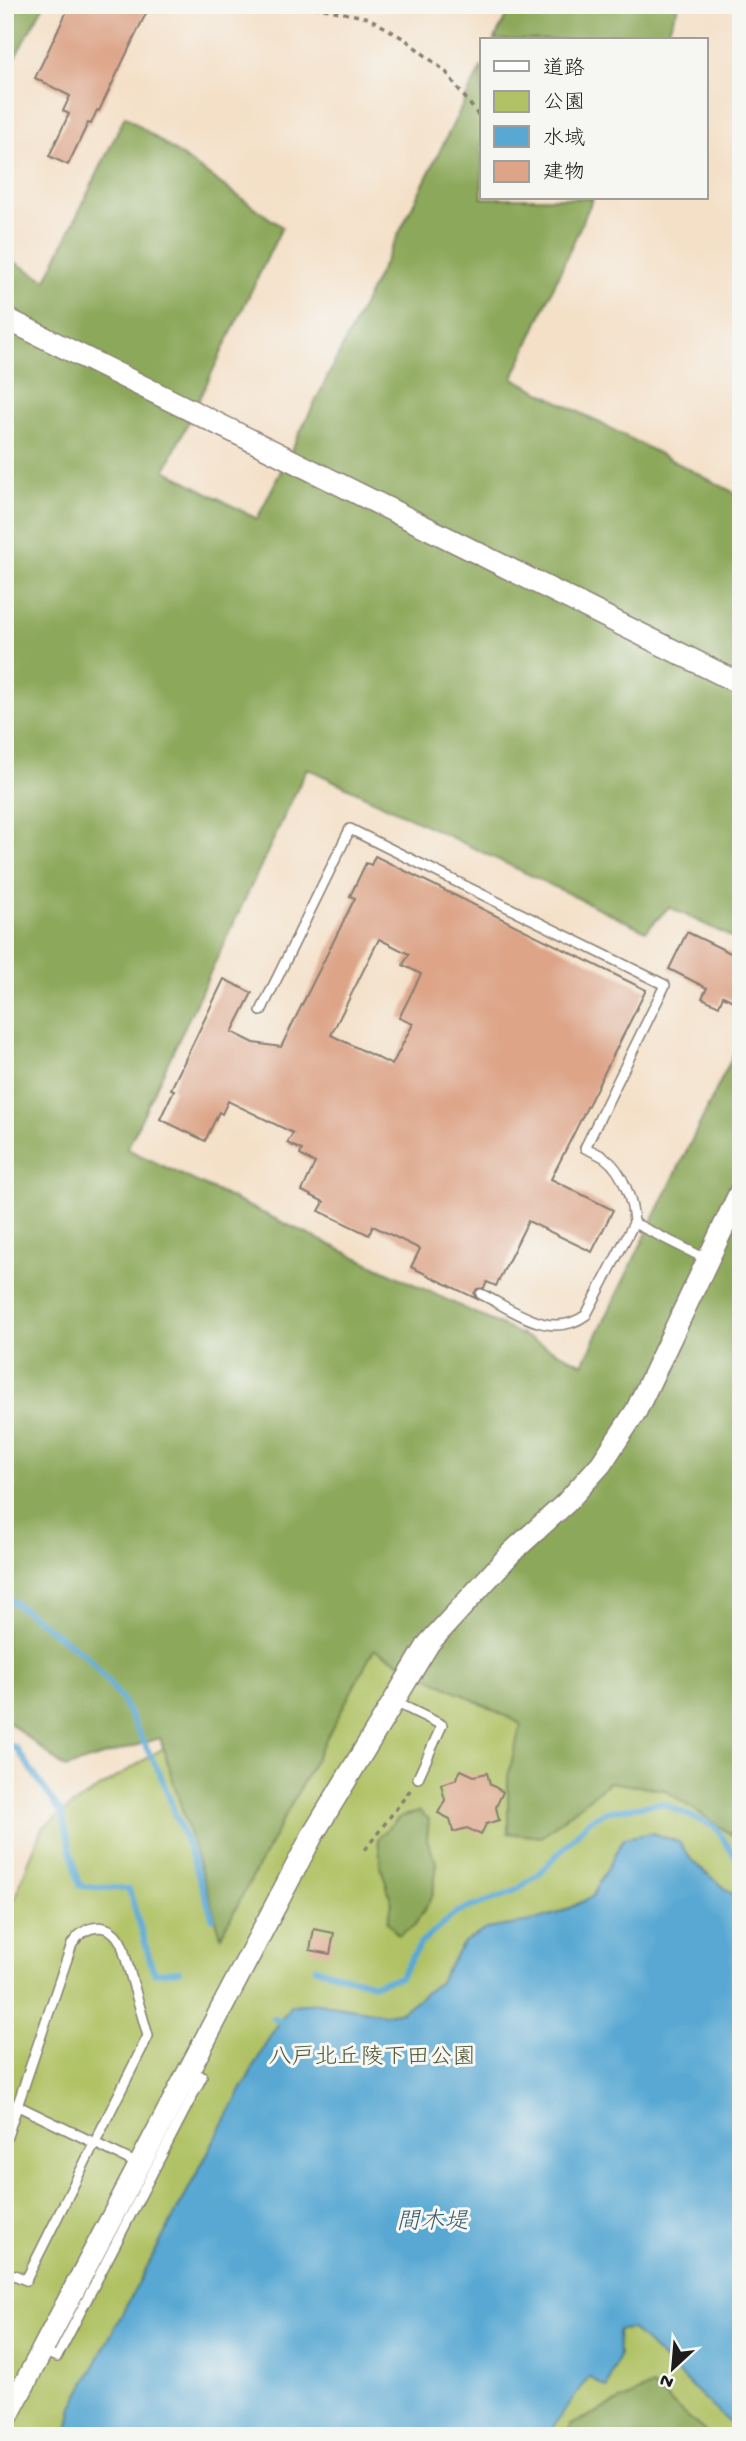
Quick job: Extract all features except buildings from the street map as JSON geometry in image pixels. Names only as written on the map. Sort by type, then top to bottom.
[{"type":"street","points":[[5,317],[741,684]]},
{"type":"street","points":[[8,2410],[42,2351],[312,1836],[393,1701],[429,1643],[511,1553],[566,1503],[601,1464],[636,1411],[741,1191]]},
{"type":"lane","points":[[261,1011],[350,830],[665,985],[585,1147],[607,1160],[622,1181],[633,1203],[634,1223],[586,1315],[575,1324],[559,1327],[544,1325],[481,1294]]},
{"type":"lane","points":[[634,1223],[708,1259]]},
{"type":"lane","points":[[393,1701],[442,1725],[418,1778]]},
{"type":"lane","points":[[5,2142],[72,1944],[81,1931],[93,1927],[118,1935],[148,2036],[26,2280],[5,2271]]},
{"type":"lane","points":[[42,2351],[57,2357],[202,2077],[190,2070]]},
{"type":"lane","points":[[16,2105],[140,2165]]},
{"type":"path","points":[[304,5],[369,18],[406,40],[446,72],[478,115]]},
{"type":"path","points":[[365,1850],[418,1778]]},
{"type":"green space","points":[[5,5],[44,5],[5,75]]},
{"type":"green space","points":[[512,5],[679,5],[665,38],[495,38]]},
{"type":"green space","points":[[480,70],[480,200],[592,200],[513,378],[741,496],[741,942],[669,907],[646,931],[307,768],[127,1149],[583,1364],[741,1039],[741,1841],[665,1790],[609,1782],[541,1837],[508,1833],[508,1776],[521,1724],[374,1649],[221,1936],[160,1738],[65,1768],[5,1719],[5,257],[46,280],[125,116],[282,227],[165,470],[257,519]]},
{"type":"green space","name":"八戸北丘陵下田公園","points":[[353,1604],[741,1801],[741,2436],[5,2436],[5,1922],[42,1828],[74,1804],[200,1725]]},
{"type":"green space","points":[[419,1811],[429,1819],[427,1840],[437,1864],[433,1895],[414,1926],[398,1935],[388,1922],[392,1903],[381,1867],[378,1838],[398,1818]]},
{"type":"green space","points":[[652,2386],[710,2436],[569,2436],[570,2425]]},
{"type":"water","name":"間木堤","points":[[652,1833],[679,1842],[693,1862],[741,1901],[741,2434],[632,2329],[618,2330],[619,2355],[607,2388],[589,2377],[553,2427],[552,2436],[67,2436],[73,2406],[270,2036],[291,2005],[319,2003],[385,2014],[402,2011],[438,1983],[464,1942],[487,1929],[559,1913],[592,1897],[624,1838]]},
{"type":"waterway","points":[[5,1596],[89,1658],[121,1698],[160,1774],[213,1919]]},
{"type":"waterway","points":[[5,1743],[16,1748],[62,1814],[80,1886],[129,1889],[154,1973],[179,1971]]},
{"type":"waterway","points":[[315,1968],[374,1984],[400,1977],[421,1943],[457,1912],[511,1893],[538,1875],[590,1820],[604,1812],[661,1803],[715,1827],[741,1865]]},
{"type":"waterway","points":[[273,2018],[285,2023]]}]
